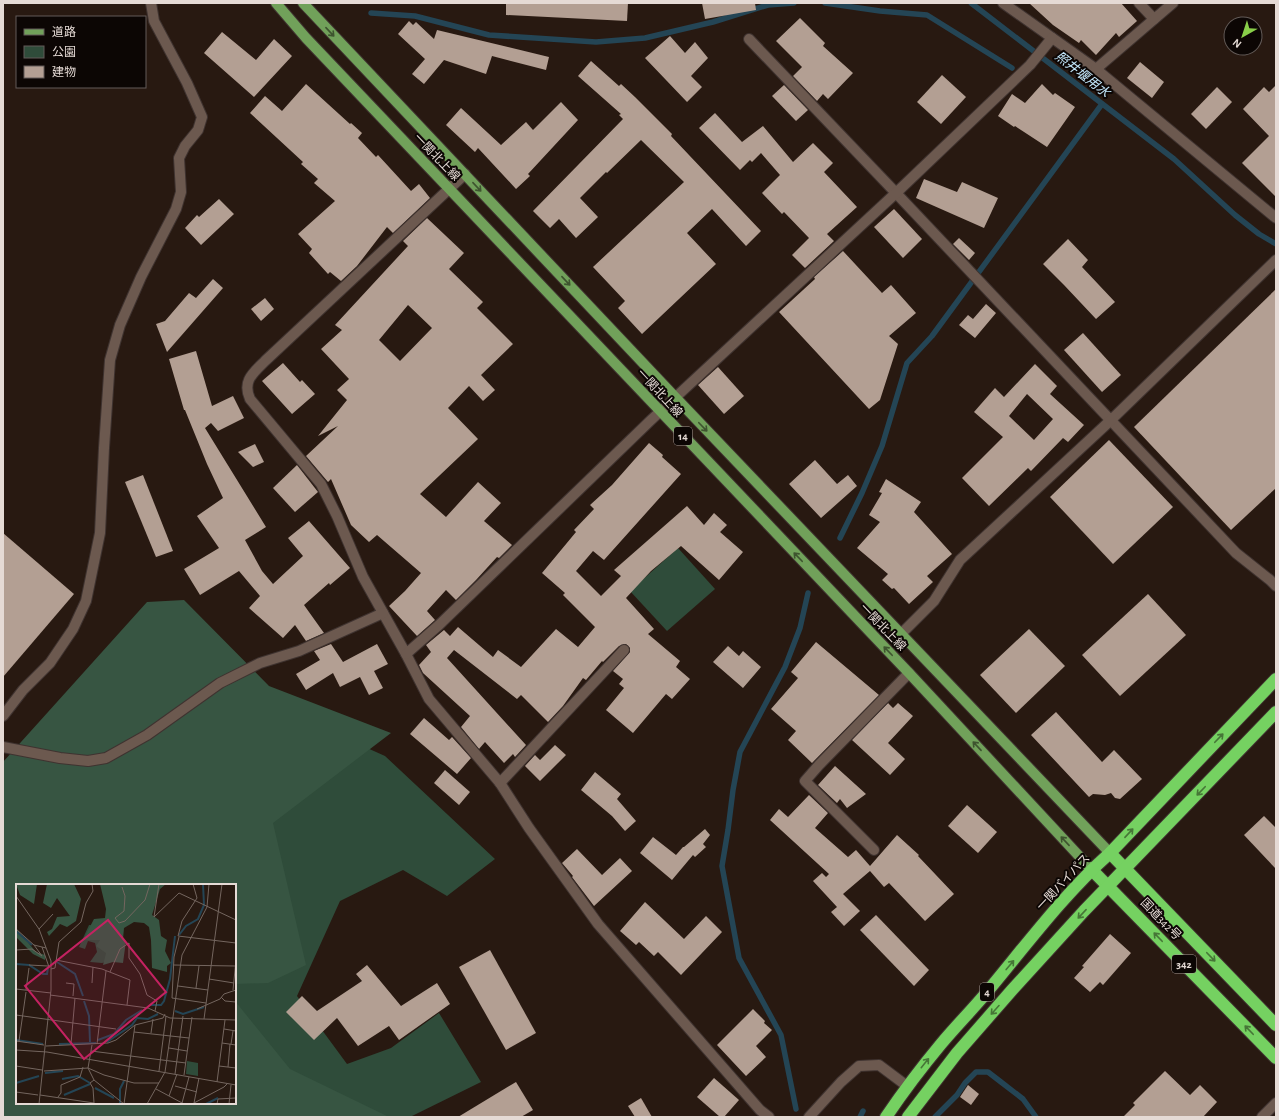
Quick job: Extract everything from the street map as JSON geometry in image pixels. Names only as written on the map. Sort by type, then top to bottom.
[{"type":"highway","name":"一関バイパス","points":[[886,1117],[907,1086],[941,1043],[978,1003],[1068,895],[1110,853],[1276,678]]},
{"type":"highway","name":"4","points":[[908,1117],[957,1053],[1109,886],[1276,712]]},
{"type":"highway","name":"国道342号","points":[[1110,853],[1276,1025]]},
{"type":"highway","name":"国道342号","points":[[1092,870],[1276,1058]]},
{"type":"main road","name":"一関北上線","points":[[276,3],[306,38],[909,673],[1092,870]]},
{"type":"main road","name":"一関北上線","points":[[303,3],[676,398],[1110,853]]},
{"type":"street","points":[[3,716],[23,690],[50,663],[73,629],[86,601],[100,533],[110,360],[120,325],[141,277],[176,209],[181,192],[179,158],[185,146],[198,130],[202,117],[187,83],[154,21],[151,3]]},
{"type":"street","points":[[1003,3],[1096,70],[1276,218]]},
{"type":"street","points":[[1139,3],[1154,19]]},
{"type":"street","points":[[1096,70],[1173,3]]},
{"type":"street","points":[[406,654],[444,620],[660,412],[896,193],[1030,65],[1052,38]]},
{"type":"street","points":[[748,39],[896,193],[1236,553],[1276,586]]},
{"type":"street","points":[[465,174],[265,360],[253,373],[246,385],[247,392],[250,399],[321,484],[337,516],[363,577],[429,699],[500,783],[529,828],[598,924],[760,1110],[769,1117]]},
{"type":"street","points":[[901,634],[934,600],[960,560],[1111,420],[1276,260]]},
{"type":"street","points":[[3,747],[88,762],[106,758],[147,735],[220,683],[260,663],[298,651],[383,612]]},
{"type":"street","points":[[500,783],[624,650]]},
{"type":"street","points":[[874,850],[805,781],[909,673]]},
{"type":"street","points":[[809,1117],[841,1082],[859,1066],[879,1065],[907,1086]]},
{"type":"street","points":[[1262,1117],[1276,1103]]},
{"type":"green space","points":[[678,548],[715,589],[667,631],[630,591]]},
{"type":"green space","points":[[184,600],[269,686],[391,733],[273,823],[306,965],[268,983],[236,984],[236,884],[16,884],[16,1104],[236,1104],[236,1002],[290,1069],[389,1117],[3,1117],[3,762],[147,602]]},
{"type":"green space","points":[[238,690],[385,756],[495,859],[447,896],[403,870],[340,901],[297,996],[347,1064],[391,1048],[439,1013],[481,1082],[410,1117],[107,1117],[236,1104],[236,884],[73,884]]},
{"type":"building","points":[[506,3],[628,3],[627,21],[506,15]]},
{"type":"building","points":[[702,3],[755,3],[756,10],[705,19]]},
{"type":"building","points":[[1029,3],[1121,3],[1137,21],[1119,37],[1116,33],[1096,55],[1081,40],[1079,43],[1053,25]]},
{"type":"building","points":[[800,18],[825,43],[823,46],[853,73],[828,99],[823,94],[817,101],[793,76],[802,67],[776,41]]},
{"type":"building","points":[[409,21],[413,25],[416,22],[434,39],[437,30],[549,57],[546,70],[492,56],[486,74],[444,60],[424,84],[412,74],[425,59],[398,34]]},
{"type":"building","points":[[222,32],[256,60],[274,39],[292,56],[254,97],[204,53]]},
{"type":"building","points":[[670,36],[685,53],[695,42],[708,58],[691,76],[702,87],[687,102],[645,58]]},
{"type":"building","points":[[591,61],[619,86],[621,84],[672,134],[671,136],[761,231],[746,246],[712,209],[687,233],[716,264],[642,334],[618,308],[625,301],[593,267],[684,182],[641,140],[580,198],[598,217],[576,238],[559,219],[550,228],[533,211],[623,119],[619,115],[621,114],[578,76]]},
{"type":"building","points":[[1140,62],[1164,82],[1152,98],[1127,78]]},
{"type":"building","points":[[942,75],[966,97],[941,124],[917,102]]},
{"type":"building","points":[[306,84],[362,133],[358,138],[376,157],[378,155],[411,191],[419,184],[430,198],[393,233],[387,227],[357,266],[341,281],[330,272],[328,274],[309,253],[312,249],[298,234],[335,201],[314,183],[318,179],[301,164],[303,162],[250,113],[265,96],[282,111]]},
{"type":"building","points":[[1042,84],[1053,95],[1055,93],[1075,107],[1047,147],[998,116],[1012,94],[1025,103]]},
{"type":"building","points":[[784,85],[808,110],[796,121],[772,96]]},
{"type":"building","points":[[1276,85],[1276,197],[1242,163],[1269,136],[1243,109],[1264,87],[1269,92]]},
{"type":"building","points":[[1217,87],[1232,102],[1206,129],[1191,114]]},
{"type":"building","points":[[561,102],[578,120],[528,174],[530,176],[516,189],[478,148],[475,152],[446,125],[461,108],[501,145],[526,122],[533,130]]},
{"type":"building","points":[[715,113],[742,142],[763,126],[793,162],[813,143],[833,163],[824,172],[857,207],[827,234],[834,241],[805,268],[792,255],[809,238],[784,212],[782,214],[762,193],[780,175],[761,153],[752,162],[750,160],[740,170],[699,128]]},
{"type":"building","points":[[924,179],[957,192],[962,182],[998,198],[984,228],[916,198]]},
{"type":"building","points":[[219,199],[234,214],[201,245],[185,228],[197,215],[199,217]]},
{"type":"building","points":[[894,209],[922,239],[903,258],[874,227]]},
{"type":"building","points":[[427,218],[464,253],[449,269],[483,302],[477,308],[513,344],[481,375],[495,390],[483,401],[469,386],[448,408],[478,439],[420,494],[446,517],[478,482],[501,503],[484,521],[512,545],[499,558],[497,557],[456,600],[446,590],[427,611],[435,620],[417,636],[389,606],[421,573],[377,535],[369,542],[351,525],[331,479],[328,482],[306,456],[338,426],[318,436],[347,400],[337,390],[349,379],[321,349],[342,330],[335,325],[408,246],[403,241]],"holes":[[[408,305],[432,328],[400,361],[379,340]]]},
{"type":"building","points":[[959,238],[975,253],[969,260],[953,244]]},
{"type":"building","points":[[1068,239],[1088,260],[1082,267],[1115,302],[1096,319],[1043,264]]},
{"type":"building","points":[[843,251],[882,293],[891,285],[916,313],[889,336],[898,344],[880,400],[869,409],[779,312]]},
{"type":"building","points":[[213,279],[223,288],[167,352],[156,324],[165,321],[189,293],[196,298]]},
{"type":"building","points":[[1276,289],[1276,488],[1231,530],[1134,427]]},
{"type":"building","points":[[265,298],[274,309],[261,321],[251,309]]},
{"type":"building","points":[[986,304],[996,313],[975,338],[959,325],[968,315],[973,319]]},
{"type":"building","points":[[1083,333],[1121,375],[1102,392],[1064,350]]},
{"type":"building","points":[[196,351],[212,406],[233,396],[244,418],[218,431],[211,423],[205,428],[266,527],[245,540],[262,571],[273,584],[303,556],[288,538],[309,521],[350,568],[330,585],[329,583],[304,605],[324,633],[306,641],[295,625],[283,638],[249,608],[260,596],[239,571],[200,595],[184,569],[219,548],[197,516],[223,498],[184,410],[169,359]]},
{"type":"building","points":[[283,363],[300,382],[302,380],[315,394],[292,414],[262,381]]},
{"type":"building","points":[[1035,364],[1057,386],[1050,394],[1084,425],[1068,442],[1063,438],[1031,471],[1028,468],[989,506],[962,478],[1003,437],[974,412],[995,388],[1004,397]],"holes":[[[1027,394],[1053,419],[1034,440],[1009,416]]]},
{"type":"building","points":[[718,367],[744,396],[724,414],[698,385]]},
{"type":"building","points":[[1109,440],[1173,507],[1113,564],[1050,497]]},
{"type":"building","points":[[649,443],[681,474],[604,560],[593,551],[576,571],[601,596],[621,576],[614,570],[687,506],[704,525],[714,513],[727,525],[720,532],[743,552],[719,580],[681,546],[651,571],[626,598],[654,629],[648,634],[680,661],[676,667],[690,679],[672,699],[666,694],[633,733],[606,710],[624,688],[619,684],[623,679],[613,671],[630,652],[630,648],[626,644],[619,646],[603,662],[602,661],[586,680],[583,678],[563,706],[548,722],[521,695],[517,699],[454,650],[447,658],[526,745],[515,757],[513,754],[504,763],[485,742],[479,749],[461,727],[470,716],[423,673],[419,665],[431,652],[426,645],[444,630],[450,636],[458,627],[493,657],[498,650],[521,667],[556,629],[578,647],[595,627],[563,595],[565,593],[542,573],[576,532],[574,530],[594,509],[590,505],[612,485]]},
{"type":"building","points":[[255,444],[264,462],[253,467],[238,452]]},
{"type":"building","points":[[815,460],[837,484],[848,475],[857,486],[821,518],[789,484]]},
{"type":"building","points":[[297,465],[318,492],[295,512],[273,488]]},
{"type":"building","points":[[143,475],[173,551],[156,557],[125,482]]},
{"type":"building","points":[[886,479],[921,502],[914,512],[952,554],[927,576],[933,582],[909,604],[894,588],[892,589],[882,580],[888,574],[857,548],[880,522],[869,515],[882,493],[879,492]]},
{"type":"building","points":[[3,533],[74,594],[3,677]]},
{"type":"building","points":[[1148,594],[1186,635],[1120,696],[1082,655]]},
{"type":"building","points":[[1029,629],[1065,666],[1016,713],[980,675]]},
{"type":"building","points":[[816,642],[879,695],[812,763],[788,740],[796,731],[771,709],[798,678],[791,672]]},
{"type":"building","points":[[331,644],[343,662],[377,644],[388,664],[374,671],[383,688],[369,695],[360,677],[340,687],[333,673],[306,690],[296,674],[320,660],[314,651]]},
{"type":"building","points":[[728,646],[739,656],[743,651],[761,667],[743,688],[713,662]]},
{"type":"building","points":[[888,703],[893,708],[898,703],[913,716],[888,743],[905,759],[890,775],[852,740]]},
{"type":"building","points":[[1056,712],[1102,762],[1114,750],[1142,779],[1120,799],[1115,798],[1111,793],[1105,795],[1093,794],[1089,797],[1031,735]]},
{"type":"building","points":[[424,718],[449,740],[452,737],[471,758],[457,774],[410,734]]},
{"type":"building","points":[[555,745],[566,755],[540,781],[525,766],[535,755],[540,760]]},
{"type":"building","points":[[835,766],[866,794],[847,808],[840,799],[837,803],[818,785]]},
{"type":"building","points":[[445,770],[470,792],[459,805],[434,783]]},
{"type":"building","points":[[595,772],[621,794],[617,799],[636,821],[625,831],[612,816],[581,790]]},
{"type":"building","points":[[809,795],[828,813],[815,828],[848,857],[856,850],[870,866],[897,835],[919,855],[918,856],[954,894],[925,921],[889,883],[884,887],[870,871],[843,894],[860,911],[844,926],[831,912],[837,907],[813,881],[822,873],[826,877],[829,874],[770,820],[779,809],[788,817]]},
{"type":"building","points":[[967,805],[997,832],[978,853],[948,826]]},
{"type":"building","points":[[1264,816],[1276,828],[1276,869],[1244,835]]},
{"type":"building","points":[[705,829],[710,835],[703,844],[706,847],[695,857],[693,855],[672,880],[640,853],[653,837],[676,855],[683,847]]},
{"type":"building","points":[[577,849],[602,875],[620,858],[632,871],[594,906],[562,863]]},
{"type":"building","points":[[645,902],[684,939],[706,916],[722,932],[681,975],[658,952],[654,956],[639,942],[636,945],[620,931]]},
{"type":"building","points":[[876,915],[929,970],[914,986],[860,930]]},
{"type":"building","points":[[1110,934],[1131,953],[1103,985],[1100,982],[1090,992],[1074,978],[1084,967],[1082,966]]},
{"type":"building","points":[[490,950],[536,1033],[506,1050],[459,967]]},
{"type":"building","points":[[367,965],[401,1006],[437,983],[450,1004],[399,1040],[389,1026],[358,1046],[337,1018],[314,1040],[286,1012],[302,996],[317,1011],[362,981],[356,974]]},
{"type":"building","points":[[753,1009],[765,1021],[764,1023],[772,1030],[756,1046],[766,1057],[746,1076],[717,1045]]},
{"type":"building","points":[[1165,1071],[1190,1095],[1200,1085],[1217,1102],[1203,1117],[1123,1117],[1135,1105],[1133,1103]]},
{"type":"building","points":[[714,1078],[739,1100],[724,1117],[720,1117],[697,1097]]},
{"type":"building","points":[[516,1082],[533,1110],[521,1117],[458,1117]]},
{"type":"building","points":[[968,1085],[979,1094],[971,1105],[960,1097]]},
{"type":"building","points":[[641,1098],[652,1117],[635,1117],[628,1106]]},
{"type":"waterway","points":[[371,13],[415,16],[489,35],[596,42],[645,38],[713,22],[768,5],[794,3]]},
{"type":"waterway","points":[[825,3],[880,11],[927,15],[1012,68]]},
{"type":"waterway","name":"照井堰用水","points":[[971,3],[1174,159],[1235,215],[1259,234],[1276,244]]},
{"type":"waterway","points":[[840,538],[862,493],[882,446],[907,363],[932,336],[1102,104]]},
{"type":"waterway","points":[[796,1109],[781,1035],[739,958],[722,866],[740,752],[785,667],[800,628],[808,593]]},
{"type":"waterway","points":[[935,1117],[957,1095],[965,1083],[976,1072],[988,1072],[1023,1099],[1036,1117]]},
{"type":"waterway","points":[[860,1117],[863,1111]]}]
